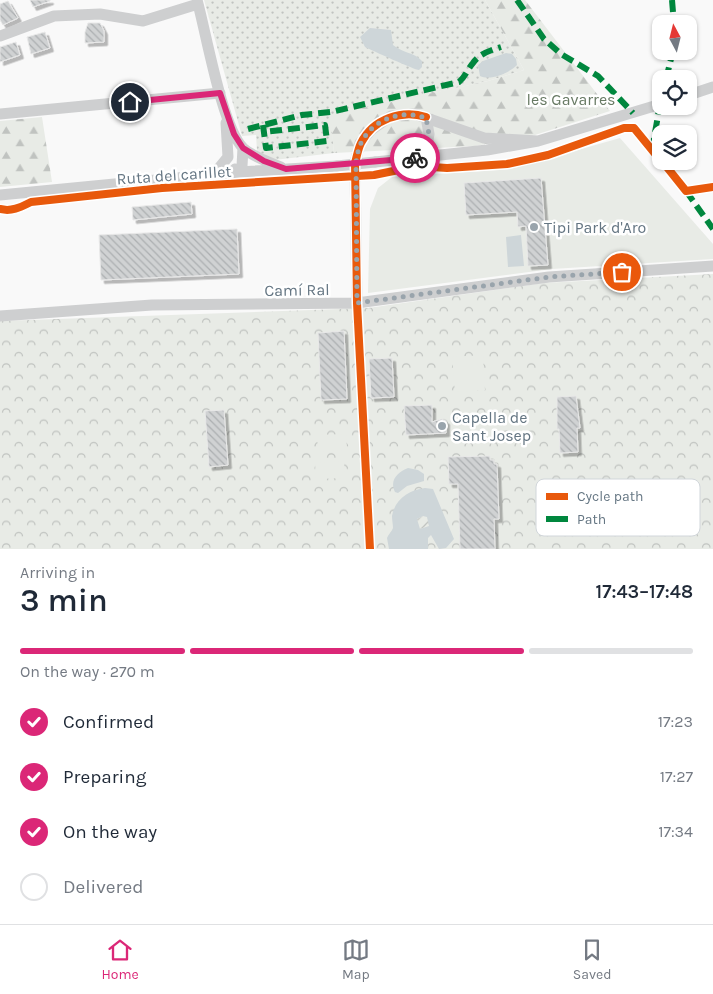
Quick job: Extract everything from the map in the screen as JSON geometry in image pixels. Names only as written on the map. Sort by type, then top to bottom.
[{"type":"street","points":[[0,36],[54,16],[100,14],[143,21],[198,2],[225,112],[228,157],[232,168],[239,172]]},
{"type":"street","points":[[697,92],[713,87]]},
{"type":"street","points":[[0,114],[220,93]]},
{"type":"street","points":[[0,194],[425,157],[538,141],[652,107]]},
{"type":"street","points":[[225,112],[243,148],[242,166],[239,172]]},
{"type":"street","points":[[357,306],[356,163],[360,143],[371,130],[391,116],[415,114],[484,138],[538,141]]},
{"type":"street","points":[[425,157],[429,134],[426,118]]},
{"type":"street","points":[[243,148],[264,161],[286,169]]},
{"type":"street","points":[[206,175],[219,168],[228,157]]},
{"type":"street","name":"Camí Ral","points":[[0,316],[152,305],[357,306],[549,277],[713,266]]},
{"type":"green space","points":[[204,0],[485,0],[524,70],[488,81],[331,116],[334,153],[274,160],[257,151],[256,135],[242,136]]},
{"type":"green space","name":"les Gavarres","points":[[485,0],[525,0],[610,111],[535,135],[475,146],[334,153],[330,115],[488,81],[524,70]]},
{"type":"green space","points":[[42,117],[52,182],[0,187],[0,121]]},
{"type":"green space","name":"Tipi Park d'Aro","points":[[620,138],[713,244],[713,259],[552,269],[368,293],[370,209],[378,188],[392,177],[511,169]]},
{"type":"green space","points":[[713,274],[713,549],[0,549],[0,321],[368,308],[544,283]]},
{"type":"green space","points":[[483,355],[485,390],[455,392],[452,357]]},
{"type":"green space","points":[[346,434],[347,450],[318,452],[317,435]]},
{"type":"green space","points":[[344,461],[345,478],[316,479],[315,463]]},
{"type":"green space","points":[[423,516],[427,517],[429,526],[420,529],[417,519]]},
{"type":"shaded area","points":[[370,28],[391,30],[393,45],[419,58],[422,61],[422,67],[419,70],[416,69],[365,47],[360,37]]},
{"type":"shaded area","points":[[506,53],[512,54],[516,59],[517,65],[500,75],[489,78],[480,76],[478,65],[483,61]]},
{"type":"shaded area","points":[[521,235],[524,266],[508,267],[506,237]]},
{"type":"shaded area","points":[[408,468],[418,470],[424,474],[424,481],[407,486],[398,493],[395,492],[393,488],[394,480],[401,472]]},
{"type":"shaded area","points":[[425,488],[433,489],[454,539],[446,548],[439,549],[431,535],[428,538],[428,549],[389,549],[387,538],[393,528],[392,516],[396,505],[408,493]],"holes":[[[423,516],[427,517],[429,526],[420,529],[417,519]]]},
{"type":"building","points":[[30,0],[50,0],[50,1],[33,7]]},
{"type":"building","points":[[8,1],[18,18],[3,25],[0,20],[0,4]]},
{"type":"building","points":[[88,23],[100,23],[104,31],[104,42],[85,43],[85,32]]},
{"type":"building","points":[[45,32],[50,48],[31,54],[27,37]]},
{"type":"building","points":[[16,42],[20,55],[0,62],[0,47]]},
{"type":"building","name":"Tipi Park d'Aro","points":[[541,178],[548,265],[528,266],[526,226],[518,227],[517,212],[466,215],[464,183]]},
{"type":"building","points":[[191,202],[192,214],[133,220],[132,207]]},
{"type":"building","points":[[237,229],[239,274],[101,280],[99,235]]},
{"type":"building","points":[[344,331],[347,399],[321,400],[318,333]]},
{"type":"building","points":[[392,358],[394,397],[371,398],[369,359]]},
{"type":"building","points":[[576,396],[580,428],[577,428],[578,452],[560,453],[559,429],[557,429],[557,397]]},
{"type":"building","points":[[432,405],[432,422],[441,419],[446,421],[446,433],[406,435],[404,406]]},
{"type":"building","points":[[224,410],[228,465],[209,467],[205,411]]},
{"type":"building","points":[[490,456],[490,460],[494,460],[494,464],[497,464],[499,519],[494,519],[495,549],[460,549],[458,484],[449,484],[448,457]]},
{"type":"marked path","points":[[517,0],[544,39],[561,54],[598,76],[633,113]]},
{"type":"marked path","points":[[672,0],[673,15]]},
{"type":"marked path","points":[[248,129],[302,115],[331,112],[459,82],[478,57],[501,47]]},
{"type":"marked path","points":[[668,70],[671,60]]},
{"type":"marked path","points":[[656,125],[658,115]]},
{"type":"marked path","points":[[263,125],[266,148],[327,141],[325,125],[264,132]]},
{"type":"marked path","points":[[686,191],[713,229]]},
{"type":"cycle path","points":[[370,549],[357,303],[355,163],[358,150],[366,135],[381,122],[398,115],[407,114],[426,117]]},
{"type":"cycle path","name":"Ruta del carillet","points":[[0,209],[12,209],[31,202],[162,188],[374,175],[418,166],[447,168],[507,164],[548,155],[624,128],[634,128],[652,150]]},
{"type":"cycle path","points":[[669,170],[686,191],[713,187]]},
{"type":"way so far","points":[[415,158],[425,157],[429,134],[426,118],[415,114],[391,116],[371,130],[360,143],[356,163],[357,303],[549,277],[622,272]]},
{"type":"place","name":"Tipi Park d'Aro","points":[[534,227]]},
{"type":"place","name":"Capella de Sant Josep","points":[[442,426]]},
{"type":"route","points":[[130,102],[220,93],[234,134],[243,148],[264,161],[286,169],[415,158]]}]
